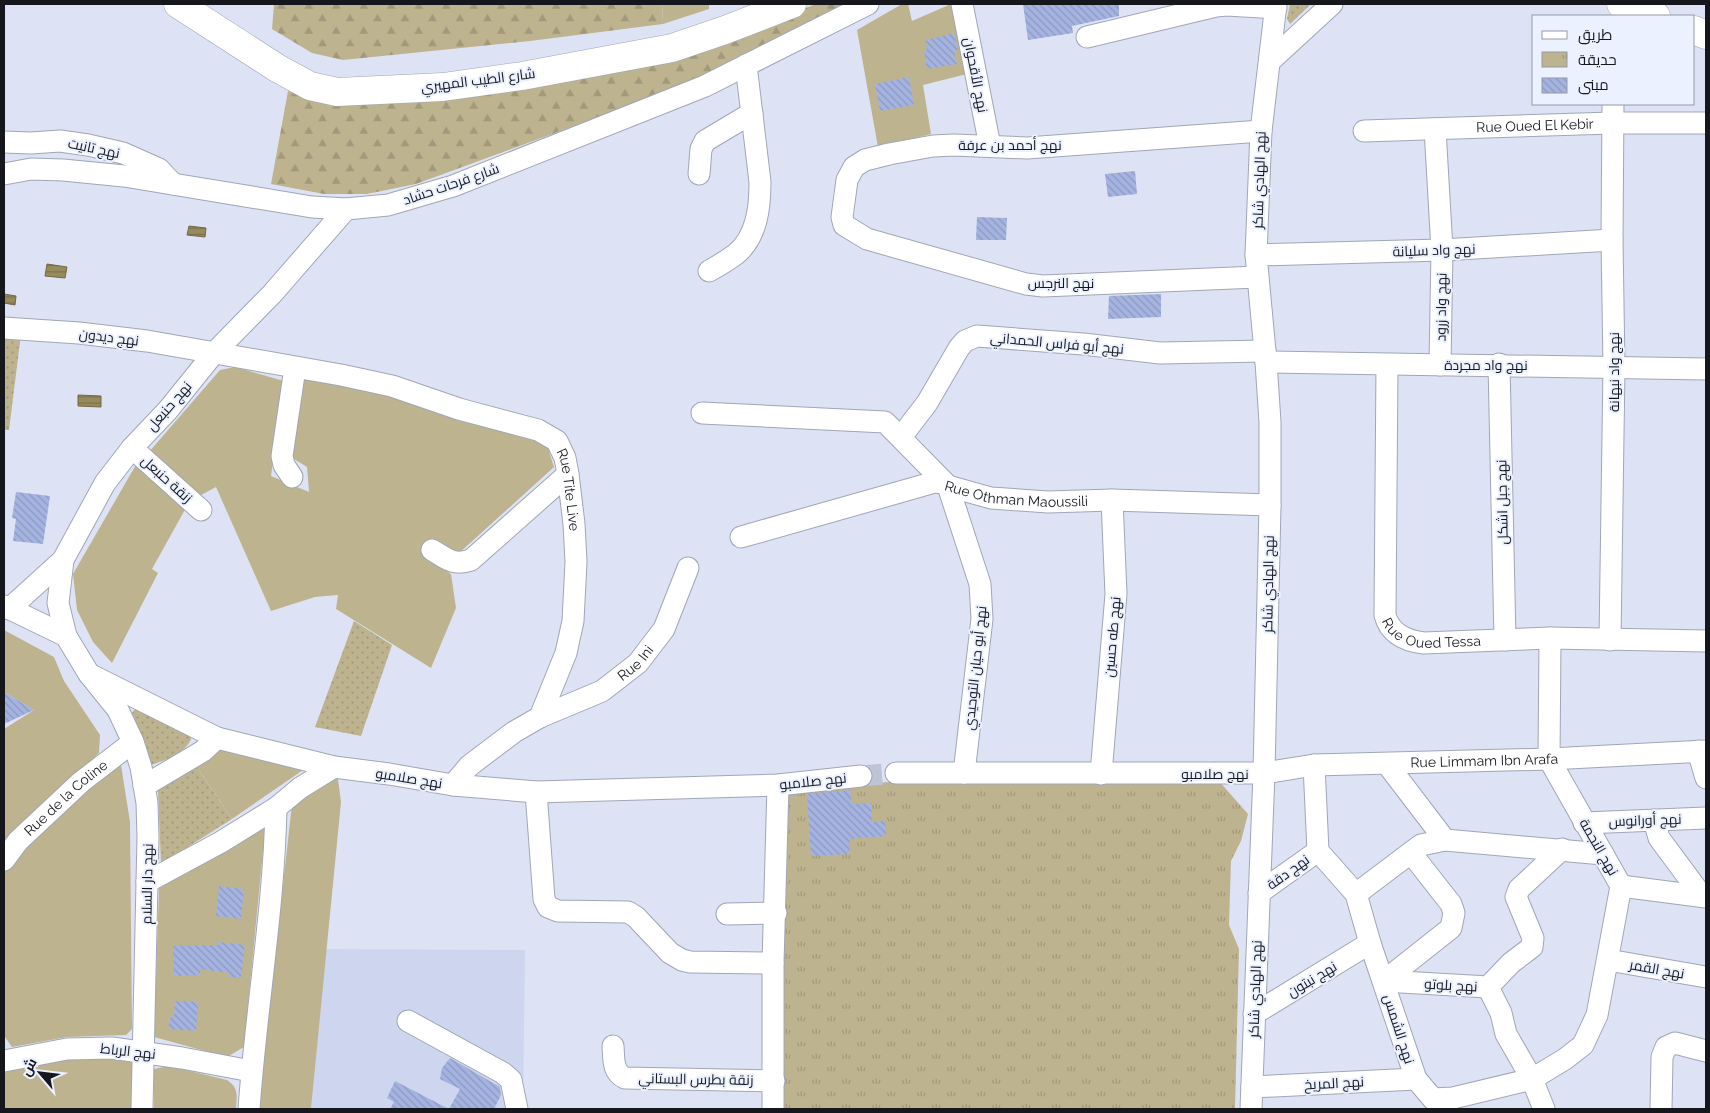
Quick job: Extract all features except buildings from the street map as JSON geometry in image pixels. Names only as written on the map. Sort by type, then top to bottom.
[{"type":"main road","name":"شارع الطيب المهيري","points":[[178,4],[277,68],[310,86],[337,92],[443,87],[522,76],[672,48],[792,4]]},
{"type":"main road","points":[[1621,4],[1653,15]]},
{"type":"street","name":"شارع فرحات حشاد","points":[[4,174],[31,170],[63,170],[124,176],[312,207],[346,209],[388,205],[453,186],[705,86],[868,4]]},
{"type":"street","name":"نهج الأقحوان","points":[[962,4],[990,146]]},
{"type":"street","points":[[1270,61],[1332,4]]},
{"type":"street","points":[[1087,37],[1216,6],[1276,6]]},
{"type":"street","name":"نهج الهادي شاكر","points":[[1251,1109],[1264,774],[1270,505],[1270,422],[1256,255],[1261,130],[1276,6]]},
{"type":"street","points":[[710,272],[738,253],[756,221],[760,202],[760,182],[746,65]]},
{"type":"street","points":[[699,174],[701,148],[705,141],[752,113]]},
{"type":"street","name":"Rue Oued El Kebir","points":[[1364,131],[1435,129],[1613,113],[1706,123]]},
{"type":"street","name":"نهج واد نبهانة","points":[[1610,640],[1614,367],[1613,113]]},
{"type":"street","name":"نهج واد زرود","points":[[1435,129],[1442,250],[1440,365]]},
{"type":"street","name":"نهج أحمد بن عرفة","points":[[844,225],[842,217],[847,180],[854,167],[865,160],[933,146],[1027,148],[1261,130]]},
{"type":"street","name":"نهج تانيت","points":[[4,142],[60,141],[88,145],[122,154],[158,169],[174,185]]},
{"type":"street","name":"نهج حنبعل","points":[[66,636],[58,603],[63,560],[105,483],[132,448],[168,410],[214,353],[272,294],[346,209]]},
{"type":"street","name":"نهج النرجس","points":[[844,225],[867,239],[1026,284],[1043,286],[1257,276]]},
{"type":"street","name":"نهج واد سليانة","points":[[1256,255],[1442,250],[1612,240]]},
{"type":"street","name":"نهج ديدون","points":[[4,328],[79,332],[214,353]]},
{"type":"street","name":"نهج أبو فراس الحمداني","points":[[901,437],[927,403],[964,341],[977,336],[1083,344],[1160,353],[1266,357]]},
{"type":"street","name":"Rue Tite Live","points":[[214,353],[392,386],[459,408],[538,430],[557,441],[565,458],[574,524],[576,562],[573,621],[566,653],[540,717]]},
{"type":"street","name":"نهج واد مجردة","points":[[1266,357],[1387,365],[1499,364],[1706,369]]},
{"type":"street","name":"نهج جبل اشكل","points":[[1499,364],[1505,640]]},
{"type":"street","name":"Rue Oued Tessa","points":[[1387,365],[1386,615],[1390,626],[1398,634],[1418,642],[1550,638],[1706,641]]},
{"type":"street","points":[[292,477],[284,465],[282,456],[295,368]]},
{"type":"street","name":"نهج أبو حيان التوحيدي","points":[[702,413],[880,421],[888,424],[948,486],[975,565],[982,596],[982,619],[964,773]]},
{"type":"street","name":"زنقة حنبعل","points":[[132,448],[201,510]]},
{"type":"street","points":[[432,550],[454,563],[471,560],[568,474]]},
{"type":"street","name":"Rue Othman Maoussili","points":[[741,537],[928,484],[944,482],[948,486],[992,498],[1013,500],[1048,502],[1112,500],[1270,505]]},
{"type":"street","name":"نهج طه حسين","points":[[1101,774],[1116,594],[1112,500]]},
{"type":"street","points":[[63,560],[6,607],[66,636],[89,674]]},
{"type":"street","name":"Rue Ini","points":[[540,717],[602,691],[638,664],[664,629],[688,568]]},
{"type":"street","points":[[1549,759],[1550,638]]},
{"type":"street","name":"نهج صلامبو","points":[[89,674],[216,738],[334,767],[453,785],[536,792],[778,784],[861,776]]},
{"type":"street","name":"نهج دار السلام","points":[[89,674],[118,710],[133,742],[141,767],[144,786],[148,837],[142,1109]]},
{"type":"street","points":[[453,785],[469,766],[514,732],[540,717]]},
{"type":"street","points":[[144,786],[203,751],[216,738]]},
{"type":"street","name":"Rue de la Coline","points":[[4,860],[18,841],[81,782],[133,742]]},
{"type":"street","points":[[1702,751],[1706,778]]},
{"type":"street","name":"Rue Limmam Ibn Arafa","points":[[1264,774],[1314,765],[1549,759],[1702,751]]},
{"type":"street","name":"نهج النجمة","points":[[1549,759],[1621,886],[1704,896]]},
{"type":"street","points":[[1387,764],[1445,840]]},
{"type":"street","points":[[1314,765],[1318,851],[1356,894],[1421,846],[1445,840],[1603,854]]},
{"type":"street","points":[[147,882],[222,842],[276,808],[300,788],[334,767]]},
{"type":"street","name":"نهج صلامبو","points":[[896,773],[1264,774]]},
{"type":"street","points":[[773,1109],[773,964],[776,913],[778,784]]},
{"type":"street","points":[[536,792],[544,899],[548,907],[558,911],[628,912],[636,917],[670,953],[690,962],[773,964]]},
{"type":"street","points":[[249,1109],[251,1071],[272,895],[276,808]]},
{"type":"street","name":"نهج أورانوس","points":[[1584,822],[1706,818]]},
{"type":"street","points":[[1654,820],[1659,838],[1704,896]]},
{"type":"street","name":"نهج بلوتو","points":[[1384,981],[1488,987],[1511,963],[1532,947],[1533,938],[1516,897],[1519,889],[1562,850]]},
{"type":"street","name":"نهج دقة","points":[[1259,893],[1318,851]]},
{"type":"street","points":[[1384,981],[1451,928],[1454,913],[1451,904],[1411,853]]},
{"type":"street","name":"نهج الشمس","points":[[1356,894],[1370,943],[1416,1079],[1432,1104],[1532,1079],[1565,1059],[1583,1045],[1597,1015],[1621,886]]},
{"type":"street","points":[[727,914],[776,913]]},
{"type":"street","name":"نهج نبتون","points":[[1254,1014],[1370,943]]},
{"type":"street","name":"نهج القمر","points":[[1608,960],[1706,977]]},
{"type":"street","points":[[1488,987],[1501,1013],[1506,1034],[1532,1079],[1544,1109]]},
{"type":"street","points":[[408,1021],[503,1073],[511,1080],[517,1109]]},
{"type":"street","points":[[1661,1109],[1662,1057],[1666,1046],[1675,1043],[1706,1051]]},
{"type":"street","name":"زنقة بطرس البستاني","points":[[613,1046],[615,1068],[625,1078],[774,1081]]},
{"type":"street","name":"نهج الرباط","points":[[4,1061],[67,1049],[112,1048],[182,1058],[251,1071]]},
{"type":"street","name":"نهج المريخ","points":[[1252,1087],[1416,1079]]},
{"type":"shaded area","points":[[189,226],[206,228],[205,237],[187,235]]},
{"type":"shaded area","points":[[47,264],[67,267],[65,278],[45,276]]},
{"type":"shaded area","points":[[4,294],[16,296],[15,305],[4,303]]},
{"type":"shaded area","points":[[78,395],[101,396],[101,407],[78,406]]},
{"type":"shaded area","points":[[326,949],[525,950],[523,1109],[311,1109]]},
{"type":"green space","points":[[274,4],[662,4],[663,24],[530,41],[343,60],[312,53],[272,29]]},
{"type":"green space","points":[[662,4],[709,4],[709,9],[663,24]]},
{"type":"green space","points":[[816,4],[854,4],[710,76],[416,184],[367,194],[324,194],[271,184],[288,91],[316,101],[348,105],[397,103],[727,38]]},
{"type":"green space","points":[[902,4],[908,4],[912,21],[951,4],[957,4],[971,73],[923,85],[931,134],[878,147],[857,30]]},
{"type":"green space","points":[[1290,4],[1311,4],[1290,24],[1287,19]]},
{"type":"green space","points":[[21,334],[9,430],[4,430],[4,336]]},
{"type":"green space","points":[[235,367],[284,381],[271,476],[309,492],[307,467],[289,456],[300,376],[378,393],[442,414],[546,442],[554,467],[458,554],[432,538],[422,555],[451,574],[456,608],[431,668],[336,609],[338,595],[315,597],[271,611],[216,487],[201,495],[149,452],[220,370]]},
{"type":"green space","points":[[137,463],[187,506],[152,569],[158,573],[112,663],[93,642],[77,610],[73,574]]},
{"type":"green space","points":[[354,621],[392,645],[361,736],[315,727]]},
{"type":"green space","points":[[4,630],[54,657],[64,681],[100,735],[99,753],[39,808],[4,844],[4,729],[34,710],[4,692]]},
{"type":"green space","points":[[138,705],[192,733],[188,745],[177,754],[151,765],[146,745],[132,713]]},
{"type":"green space","points":[[219,749],[303,770],[232,819],[195,764]]},
{"type":"green space","points":[[113,764],[121,765],[130,822],[132,1029],[126,1035],[67,1037],[12,1047],[5,1037],[4,867]]},
{"type":"green space","points":[[195,764],[232,819],[161,864],[158,789]]},
{"type":"green space","points":[[337,772],[341,802],[311,1109],[258,1109],[292,804]]},
{"type":"green space","points":[[962,778],[1218,780],[1248,814],[1241,841],[1231,861],[1229,925],[1239,949],[1235,1109],[779,1109],[784,788]]},
{"type":"green space","points":[[259,822],[265,830],[244,1047],[227,1057],[154,1037],[159,888]]},
{"type":"green space","points":[[75,1055],[133,1058],[133,1109],[4,1109],[4,1067]]},
{"type":"green space","points":[[169,1066],[227,1080],[235,1089],[237,1096],[236,1109],[154,1109],[154,1069]]},
{"type":"tunnel","points":[[861,776],[896,773]]}]
